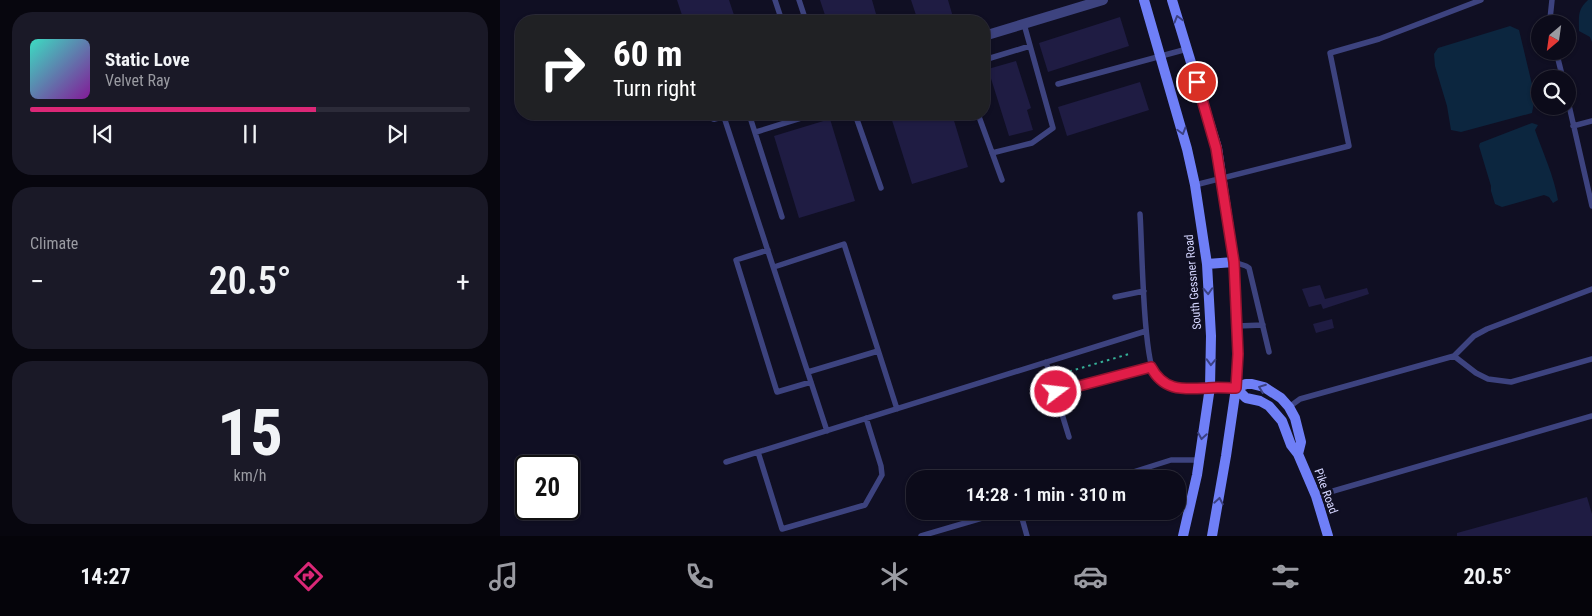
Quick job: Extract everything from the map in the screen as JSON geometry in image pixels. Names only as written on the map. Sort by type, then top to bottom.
[{"type":"main road","name":"South Gessner Road","points":[[1144,0],[1187,149],[1195,185],[1207,264],[1211,336],[1210,388],[1199,460],[1183,536]]},
{"type":"main road","points":[[1172,0],[1216,148],[1234,262],[1238,354],[1236,388],[1212,536]]},
{"type":"main road","points":[[1207,264],[1234,262]]},
{"type":"main road","name":"Pike Road","points":[[1210,388],[1236,388],[1246,384],[1264,387],[1281,398],[1295,418],[1301,442],[1298,454]]},
{"type":"main road","name":"Pike Road","points":[[1236,388],[1246,398],[1260,401],[1269,406],[1282,420],[1316,496],[1328,536]]},
{"type":"main road","points":[[1278,415],[1289,407]]},
{"type":"street","points":[[990,34],[1103,0]]},
{"type":"lane","points":[[775,0],[780,15]]},
{"type":"lane","points":[[799,0],[804,15]]},
{"type":"lane","points":[[1195,185],[1349,146],[1330,53],[1379,39],[1482,0]]},
{"type":"lane","points":[[1550,15],[1552,0]]},
{"type":"lane","points":[[992,153],[1032,142],[1053,128],[1024,24]]},
{"type":"lane","points":[[990,58],[1030,46]]},
{"type":"lane","points":[[1058,84],[1187,49]]},
{"type":"lane","points":[[1571,115],[1592,206]]},
{"type":"lane","points":[[722,120],[768,250],[827,431]]},
{"type":"lane","points":[[751,120],[782,218]]},
{"type":"lane","points":[[756,132],[795,120]]},
{"type":"lane","points":[[858,120],[881,188]]},
{"type":"lane","points":[[980,120],[1002,180]]},
{"type":"lane","points":[[1573,126],[1592,121]]},
{"type":"lane","points":[[1140,214],[1146,331],[1151,367],[1156,377],[1164,384],[1175,388],[1210,388]]},
{"type":"lane","points":[[774,268],[844,244],[897,409]]},
{"type":"lane","points":[[768,250],[736,260],[777,392],[811,382]]},
{"type":"lane","points":[[1234,262],[1249,268],[1270,352]]},
{"type":"lane","points":[[1289,407],[1300,400],[1454,356],[1474,336],[1487,328],[1592,289]]},
{"type":"lane","points":[[1115,297],[1144,292]]},
{"type":"lane","points":[[1236,326],[1263,325]]},
{"type":"lane","points":[[726,462],[1146,331]]},
{"type":"lane","points":[[808,372],[878,351]]},
{"type":"lane","points":[[1454,356],[1476,373],[1488,379],[1511,382],[1592,359]]},
{"type":"lane","points":[[1046,362],[1069,437]]},
{"type":"lane","points":[[1056,392],[1151,367]]},
{"type":"lane","points":[[1316,496],[1592,416]]},
{"type":"lane","points":[[758,452],[782,529],[865,505],[882,475],[866,418]]},
{"type":"lane","points":[[1139,470],[1171,460],[1199,460]]},
{"type":"lane","points":[[921,536],[975,520]]},
{"type":"lane","points":[[1023,520],[1027,536]]},
{"type":"path","points":[[1051,377],[1129,354]]},
{"type":"water","points":[[1588,0],[1592,0],[1592,42],[1590,37],[1579,31],[1580,11]]},
{"type":"water","points":[[1510,26],[1519,30],[1531,80],[1531,113],[1461,132],[1451,130],[1447,106],[1435,66],[1434,54],[1438,48]]},
{"type":"water","points":[[1532,123],[1538,125],[1535,130],[1551,173],[1558,200],[1553,203],[1549,197],[1544,195],[1502,207],[1495,204],[1479,146],[1480,143]]},
{"type":"building","points":[[677,0],[729,0],[734,15],[682,15]]},
{"type":"building","points":[[820,0],[872,0],[876,15],[825,15]]},
{"type":"building","points":[[911,0],[948,0],[952,15],[916,15]]},
{"type":"building","points":[[1120,17],[1129,46],[1048,72],[1039,43]]},
{"type":"building","points":[[1016,61],[1031,108],[1027,110],[1033,130],[1009,136],[990,75],[990,68]]},
{"type":"building","points":[[1140,82],[1149,110],[1067,136],[1058,107]]},
{"type":"building","points":[[830,120],[855,201],[799,218],[774,136]]},
{"type":"building","points":[[892,120],[954,120],[968,167],[912,184]]},
{"type":"building","points":[[1320,285],[1325,299],[1367,288],[1369,294],[1323,309],[1321,304],[1309,307],[1302,289]]},
{"type":"building","points":[[1332,319],[1334,328],[1316,333],[1313,324]]},
{"type":"building","points":[[1587,497],[1592,514],[1592,536],[1457,536],[1457,533]]},
{"type":"route","points":[[1056,392],[1151,367],[1156,377],[1164,384],[1175,388],[1236,388],[1238,354],[1234,262],[1216,148],[1197,82]]}]
